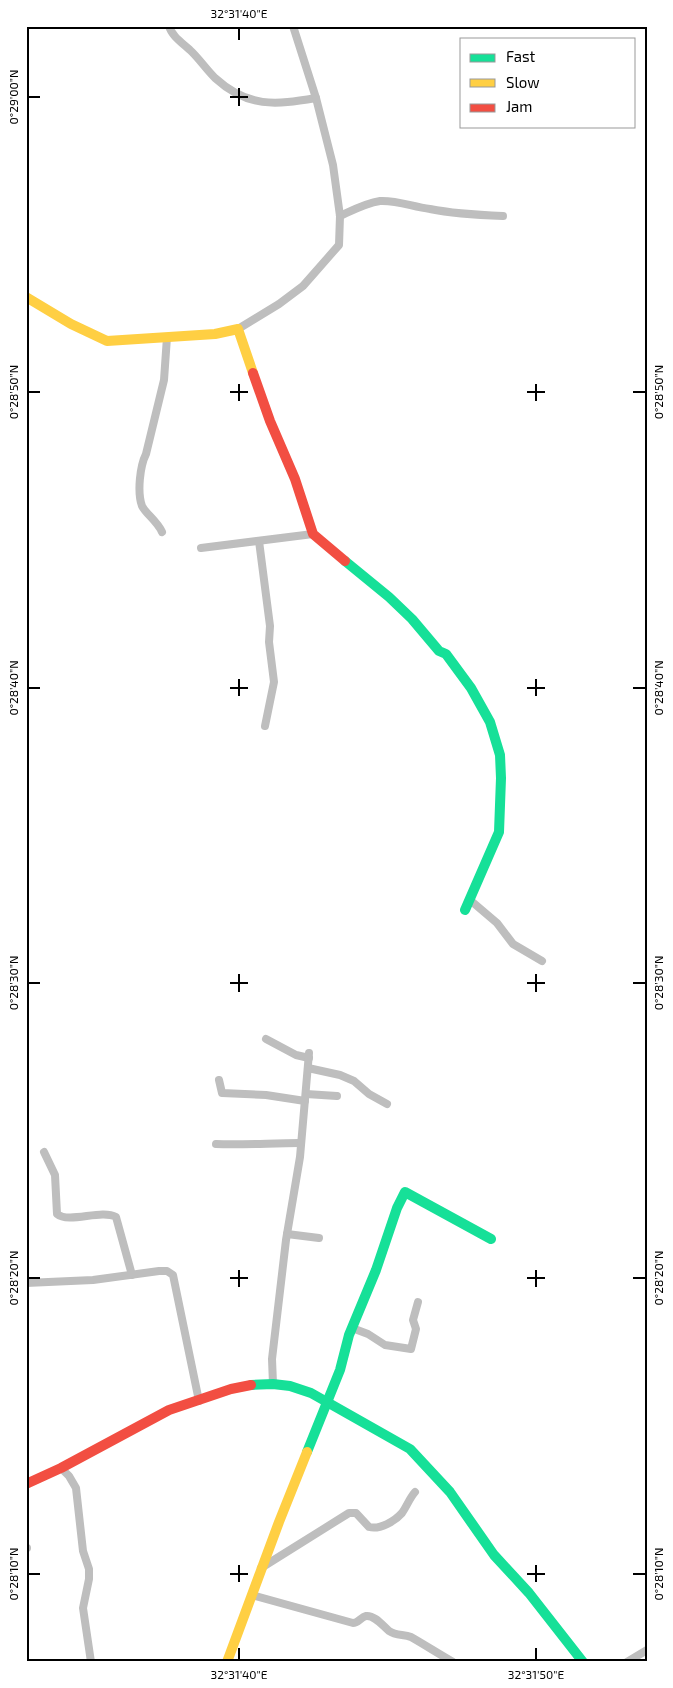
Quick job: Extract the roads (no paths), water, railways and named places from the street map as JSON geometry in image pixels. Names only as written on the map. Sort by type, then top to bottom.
[{"type":"street","points":[[169,26],[172,34],[192,52],[214,77],[247,99],[264,103],[316,98]]},
{"type":"street","points":[[26,297],[71,324],[107,341],[215,334],[238,329],[279,304],[302,286],[339,245],[340,216],[333,165],[316,98],[293,26]]},
{"type":"street","points":[[340,216],[365,205],[380,202],[405,203],[426,209],[464,215],[503,216]]},
{"type":"street","points":[[238,329],[270,421],[295,479],[313,534],[379,588],[412,619],[439,651],[446,654],[471,688],[490,722],[500,754],[502,778],[499,832],[467,905],[497,923],[513,944],[542,961]]},
{"type":"street","points":[[162,532],[158,523],[143,507],[140,495],[142,464],[164,380],[167,337]]},
{"type":"street","points":[[201,548],[313,534]]},
{"type":"street","points":[[259,540],[270,626],[269,642],[274,682],[265,726]]},
{"type":"street","points":[[266,1039],[296,1055],[309,1056],[295,1195],[287,1234],[272,1359],[273,1384]]},
{"type":"street","points":[[308,1068],[340,1075],[354,1081],[369,1094],[387,1104]]},
{"type":"street","points":[[219,1080],[222,1093],[305,1097],[337,1096]]},
{"type":"street","points":[[216,1144],[300,1143]]},
{"type":"street","points":[[44,1152],[55,1175],[57,1214],[64,1217],[106,1214],[116,1217],[132,1275]]},
{"type":"street","points":[[227,1662],[261,1568],[328,1403],[352,1328],[376,1270],[397,1208],[405,1192],[491,1239]]},
{"type":"street","points":[[287,1234],[319,1238]]},
{"type":"street","points":[[26,1283],[93,1280],[159,1271],[167,1271],[173,1274],[199,1400]]},
{"type":"street","points":[[352,1328],[368,1334],[385,1346],[411,1349],[416,1328],[414,1320],[418,1302]]},
{"type":"street","points":[[26,1484],[61,1468],[169,1410],[232,1389],[255,1384],[290,1386],[311,1393],[410,1449],[450,1492],[494,1554],[529,1593],[583,1662]]},
{"type":"street","points":[[61,1468],[70,1476],[76,1488],[83,1551],[89,1570],[83,1608],[91,1662]]},
{"type":"street","points":[[261,1568],[349,1513],[356,1513],[369,1527],[373,1528],[393,1521],[402,1512],[415,1492]]},
{"type":"street","points":[[252,1595],[356,1624],[366,1616],[369,1616],[384,1624],[390,1631],[400,1636],[408,1636],[453,1662]]},
{"type":"street","points":[[627,1662],[647,1650]]}]
